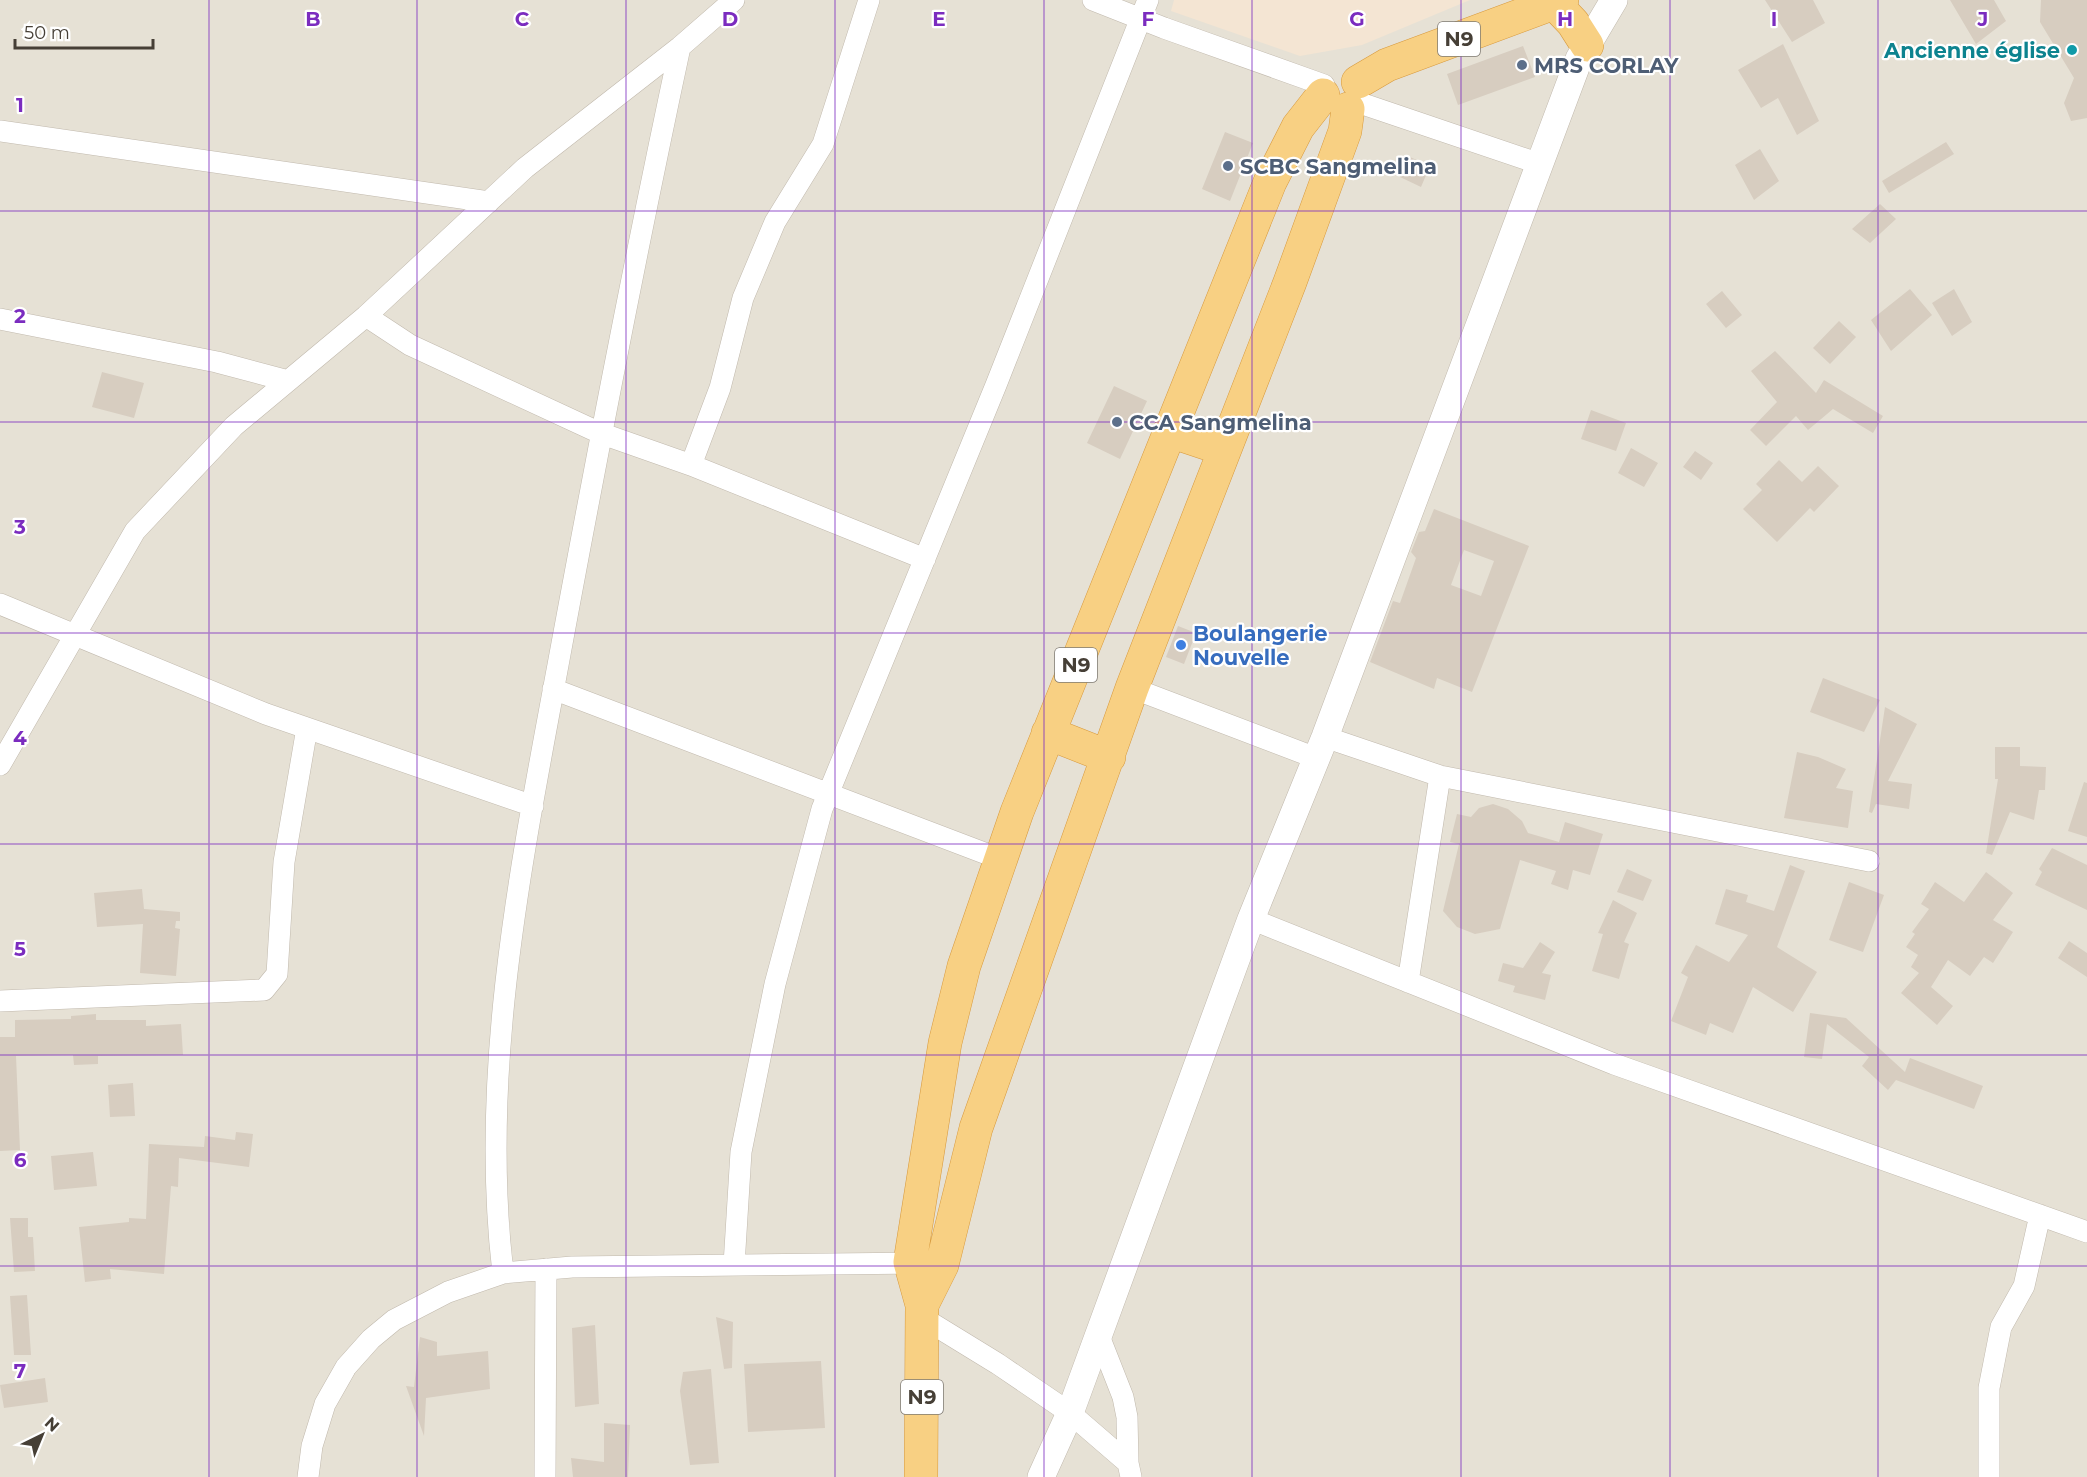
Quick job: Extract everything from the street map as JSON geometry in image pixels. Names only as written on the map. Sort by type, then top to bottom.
[{"type":"highway","points":[[1558,2],[1587,45]]},
{"type":"highway","name":"N9","points":[[921,1477],[922,1311],[910,1262],[945,1043],[964,966],[1000,860],[1048,733],[1270,182],[1298,127],[1342,94],[1387,65],[1558,2]]},
{"type":"highway","name":"N9","points":[[922,1311],[942,1265],[976,1128],[1132,688],[1290,282],[1345,131],[1342,94]]},
{"type":"highway","points":[[1170,431],[1224,449]]},
{"type":"highway","points":[[1048,733],[1109,757]]},
{"type":"street","points":[[0,765],[73,634],[135,531],[234,426],[366,316],[525,168],[680,46],[734,0]]},
{"type":"street","points":[[691,465],[720,388],[743,298],[775,222],[823,144],[869,0]]},
{"type":"street","points":[[1093,0],[1145,10],[1342,94],[1540,164]]},
{"type":"street","points":[[1041,1477],[1070,1413],[1251,919],[1320,747],[1579,58],[1614,0]]},
{"type":"street","points":[[734,1264],[741,1152],[775,984],[828,794],[925,559],[1145,10]]},
{"type":"street","points":[[503,1273],[496,1188],[495,1100],[511,945],[553,689],[600,433],[680,46]]},
{"type":"street","points":[[0,131],[489,202]]},
{"type":"street","points":[[366,316],[410,345],[600,433],[691,465],[925,559]]},
{"type":"street","points":[[0,319],[217,362],[288,381]]},
{"type":"street","points":[[0,604],[266,714],[533,806]]},
{"type":"street","points":[[1132,688],[1320,747],[1440,776],[1869,861]]},
{"type":"street","points":[[553,689],[1000,860]]},
{"type":"street","points":[[0,1001],[264,990],[271,984],[278,974],[284,861],[307,728]]},
{"type":"street","points":[[1408,982],[1440,776]]},
{"type":"street","points":[[1251,919],[1614,1064],[2087,1232]]},
{"type":"street","points":[[1989,1477],[1989,1388],[2001,1327],[2024,1286],[2040,1215]]},
{"type":"street","points":[[308,1477],[312,1446],[325,1404],[346,1367],[371,1339],[394,1320],[448,1292],[503,1273],[546,1269],[734,1264],[910,1262],[942,1265]]},
{"type":"street","points":[[545,1477],[546,1269]]},
{"type":"street","points":[[922,1311],[1070,1413],[1129,1470]]},
{"type":"street","points":[[1099,1336],[1123,1398],[1127,1417],[1129,1470]]},
{"type":"shaded area","points":[[0,0],[2087,0],[2087,1477],[0,1477]]},
{"type":"shaded area","points":[[1174,0],[1470,0],[1362,45],[1300,56],[1171,11]]},
{"type":"building","points":[[1765,0],[1813,0],[1825,23],[1792,42]]},
{"type":"building","points":[[1950,0],[1994,0],[2006,21],[1976,44]]},
{"type":"building","name":"Ancienne église","points":[[2041,0],[2087,0],[2087,118],[2071,121],[2064,103],[2074,78],[2040,22]]},
{"type":"building","points":[[1783,44],[1819,121],[1797,135],[1778,98],[1761,108],[1738,70]]},
{"type":"building","points":[[1523,46],[1535,77],[1458,105],[1447,74]]},
{"type":"building","name":"SCBC Sangmelina","points":[[1225,132],[1253,143],[1230,201],[1202,189]]},
{"type":"building","points":[[1946,142],[1954,154],[1889,193],[1882,181]]},
{"type":"building","points":[[1760,149],[1779,181],[1754,200],[1735,165]]},
{"type":"building","points":[[1410,157],[1430,166],[1421,187],[1400,177]]},
{"type":"building","points":[[1880,204],[1896,219],[1870,243],[1852,229]]},
{"type":"building","points":[[1910,289],[1932,315],[1891,351],[1871,320]]},
{"type":"building","points":[[1954,289],[1972,322],[1952,336],[1932,303]]},
{"type":"building","points":[[1722,291],[1742,315],[1726,328],[1706,304]]},
{"type":"building","points":[[1839,321],[1856,337],[1830,364],[1813,348]]},
{"type":"building","points":[[1775,351],[1816,393],[1824,380],[1883,416],[1873,433],[1833,409],[1808,430],[1796,416],[1766,446],[1750,430],[1777,402],[1751,371]]},
{"type":"building","points":[[102,372],[144,383],[134,418],[92,407]]},
{"type":"building","name":"CCA Sangmelina","points":[[1114,386],[1147,401],[1120,459],[1087,443]]},
{"type":"building","points":[[1591,410],[1626,423],[1616,451],[1581,439]]},
{"type":"building","points":[[1631,448],[1658,463],[1644,487],[1618,473]]},
{"type":"building","points":[[1695,451],[1713,463],[1701,480],[1683,467]]},
{"type":"building","points":[[1779,460],[1802,482],[1818,466],[1839,486],[1814,512],[1810,508],[1777,542],[1743,509],[1762,490],[1756,484]]},
{"type":"building","points":[[1434,509],[1529,546],[1472,692],[1437,678],[1434,689],[1370,662],[1393,601],[1400,603],[1416,558],[1411,552],[1419,532],[1425,531]],"holes":[[[1464,550],[1494,561],[1481,596],[1451,585]]]},
{"type":"building","name":"Boulangerie Nouvelle","points":[[1178,626],[1196,633],[1184,664],[1166,657]]},
{"type":"building","points":[[1823,678],[1880,700],[1864,732],[1810,712]]},
{"type":"building","points":[[1885,707],[1917,724],[1888,781],[1912,784],[1909,809],[1876,804],[1872,813],[1869,812]]},
{"type":"building","points":[[1995,747],[2020,747],[2020,766],[2046,767],[2045,790],[2039,790],[2034,820],[2010,812],[1992,855],[1986,853],[1998,779],[1995,779]]},
{"type":"building","points":[[1797,752],[1818,757],[1846,769],[1836,788],[1853,791],[1848,828],[1784,818]]},
{"type":"building","points":[[2084,782],[2087,783],[2087,837],[2068,831]]},
{"type":"building","points":[[1493,804],[1508,809],[1522,821],[1528,833],[1559,842],[1565,822],[1603,834],[1590,875],[1573,870],[1568,890],[1551,884],[1556,871],[1520,860],[1500,929],[1475,934],[1457,927],[1443,911],[1459,844],[1450,842],[1457,814],[1471,817],[1479,808]]},
{"type":"building","points":[[2052,848],[2087,865],[2087,910],[2035,885],[2042,872],[2039,869]]},
{"type":"building","points":[[1790,865],[1805,871],[1777,947],[1817,972],[1793,1012],[1753,987],[1733,1033],[1710,1023],[1706,1035],[1671,1021],[1688,977],[1681,973],[1696,945],[1729,962],[1748,935],[1715,924],[1726,889],[1748,895],[1746,902],[1774,911]]},
{"type":"building","points":[[1627,869],[1652,880],[1643,901],[1617,892]]},
{"type":"building","points":[[1986,872],[2013,893],[1993,920],[2013,932],[1993,963],[1984,957],[1970,976],[1948,960],[1931,987],[1953,1006],[1937,1025],[1901,993],[1919,973],[1911,967],[1918,955],[1906,947],[1915,934],[1912,932],[1929,909],[1921,904],[1935,882],[1964,902]]},
{"type":"building","points":[[1849,882],[1884,895],[1863,952],[1829,940]]},
{"type":"building","points":[[142,889],[144,909],[180,912],[180,921],[176,921],[175,928],[180,929],[176,976],[140,973],[143,924],[97,927],[94,893]]},
{"type":"building","points":[[1613,900],[1637,913],[1624,942],[1629,944],[1619,979],[1592,971],[1603,934],[1598,933]]},
{"type":"building","points":[[2069,941],[2087,953],[2087,977],[2058,958]]},
{"type":"building","points":[[1540,942],[1555,952],[1542,973],[1551,975],[1545,1000],[1513,992],[1515,986],[1498,981],[1503,963],[1523,968]]},
{"type":"building","points":[[1810,1013],[1846,1018],[1905,1072],[1910,1058],[1983,1086],[1974,1109],[1896,1080],[1888,1090],[1862,1066],[1869,1057],[1827,1024],[1822,1059],[1804,1057]]},
{"type":"building","points":[[96,1014],[96,1020],[146,1020],[146,1026],[181,1024],[183,1055],[98,1056],[98,1064],[74,1065],[73,1055],[16,1056],[20,1150],[0,1151],[0,1037],[15,1037],[15,1020],[71,1019],[71,1016]]},
{"type":"building","points":[[133,1083],[135,1116],[110,1117],[108,1085]]},
{"type":"building","points":[[236,1132],[253,1134],[249,1167],[179,1158],[178,1187],[171,1186],[164,1274],[110,1269],[111,1279],[85,1282],[79,1227],[129,1222],[129,1218],[146,1219],[149,1144],[204,1147],[205,1136],[235,1140]]},
{"type":"building","points":[[93,1152],[97,1186],[54,1190],[51,1156]]},
{"type":"building","points":[[10,1218],[28,1218],[28,1237],[33,1237],[35,1271],[14,1272]]},
{"type":"building","points":[[27,1295],[31,1355],[14,1355],[10,1296]]},
{"type":"building","points":[[716,1317],[733,1322],[732,1368],[724,1369]]},
{"type":"building","points":[[595,1325],[599,1404],[575,1407],[572,1328]]},
{"type":"building","points":[[420,1337],[437,1342],[437,1356],[488,1351],[490,1389],[426,1398],[424,1436],[406,1386],[414,1387]]},
{"type":"building","points":[[821,1361],[825,1428],[748,1432],[744,1364]]},
{"type":"building","points":[[711,1369],[719,1463],[690,1465],[680,1391],[683,1372]]},
{"type":"building","points":[[45,1378],[48,1402],[4,1408],[0,1385]]},
{"type":"building","points":[[604,1423],[630,1425],[628,1477],[573,1477],[571,1458],[604,1462]]},
{"type":"place","name":"Ancienne église","points":[[2072,50]]},
{"type":"place","name":"MRS CORLAY","points":[[1522,65]]},
{"type":"place","name":"SCBC Sangmelina","points":[[1228,166]]},
{"type":"place","name":"CCA Sangmelina","points":[[1117,422]]},
{"type":"place","name":"Boulangerie Nouvelle","points":[[1181,645]]}]
